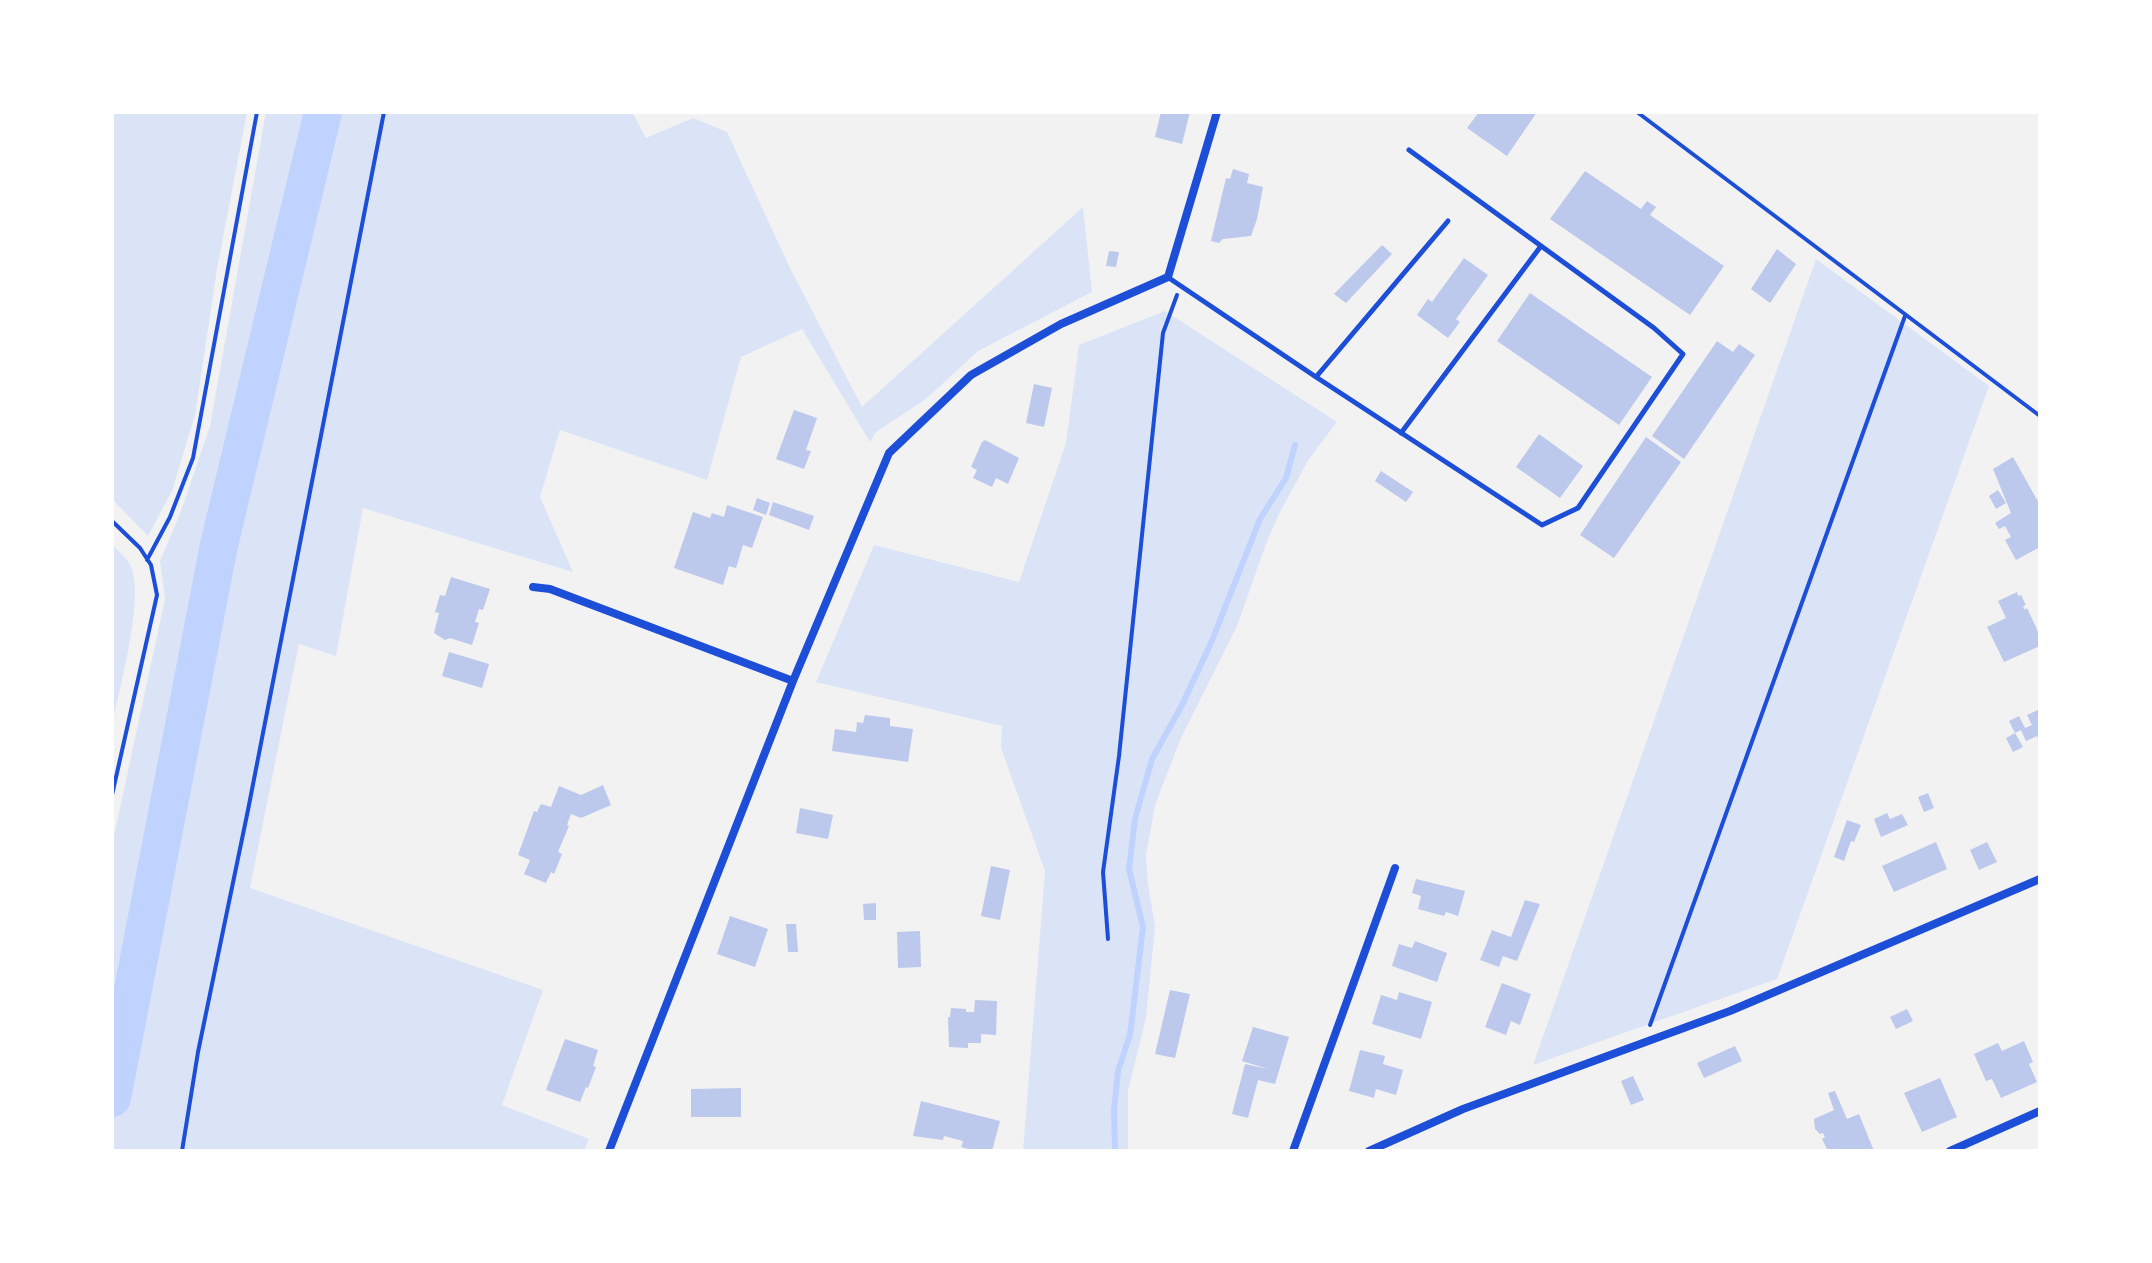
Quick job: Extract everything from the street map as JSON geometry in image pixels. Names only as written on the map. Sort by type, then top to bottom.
[{"type":"street","points":[[609,1151],[793,681],[889,453],[971,375],[1061,324],[1168,277],[1217,112]]},
{"type":"street","points":[[533,587],[550,589],[793,681]]},
{"type":"street","points":[[1293,1151],[1395,868]]},
{"type":"street","points":[[1369,1151],[1463,1109],[1730,1011],[2040,879]]},
{"type":"street","points":[[1950,1151],[2040,1111]]},
{"type":"lane","points":[[1168,277],[1542,525],[1578,508],[1683,354],[1654,328],[1409,150]]},
{"type":"lane","points":[[1316,377],[1448,221]]},
{"type":"lane","points":[[1401,433],[1541,246]]},
{"type":"path","points":[[147,560],[170,517],[193,458],[257,112]]},
{"type":"path","points":[[182,1151],[198,1052],[384,112]]},
{"type":"path","points":[[1637,112],[2040,416]]},
{"type":"path","points":[[1108,939],[1103,872],[1121,740],[1161,349],[1163,333],[1181,286]]},
{"type":"path","points":[[1655,1039],[1650,1024],[1905,316]]},
{"type":"path","points":[[112,521],[140,548],[151,565],[157,595],[112,795]]},
{"type":"shaded area","points":[[112,112],[247,112],[217,269],[195,415],[172,491],[148,536],[112,499]]},
{"type":"shaded area","points":[[266,112],[632,112],[646,138],[693,118],[727,132],[790,268],[862,407],[1083,207],[1092,292],[978,351],[926,399],[876,432],[870,442],[802,329],[741,357],[707,480],[560,430],[540,497],[573,572],[363,508],[336,656],[299,644],[250,888],[543,990],[502,1105],[589,1139],[584,1151],[112,1151],[112,845],[165,599],[160,561],[180,514],[210,426]]},
{"type":"shaded area","points":[[1816,259],[1989,386],[1777,979],[1533,1065]]},
{"type":"shaded area","points":[[1165,311],[1337,422],[1309,459],[1280,512],[1237,626],[1181,738],[1155,805],[1146,855],[1155,926],[1146,1018],[1128,1091],[1128,1151],[1023,1151],[1045,871],[1001,748],[1002,726],[816,682],[874,545],[1019,582],[1066,443],[1079,345]]},
{"type":"shaded area","points":[[112,544],[129,563],[134,576],[135,595],[130,641],[112,725]]},
{"type":"building","points":[[1161,112],[1190,112],[1182,144],[1155,137]]},
{"type":"building","points":[[1479,112],[1537,112],[1507,156],[1467,128]]},
{"type":"building","points":[[1233,169],[1249,174],[1247,183],[1263,187],[1257,219],[1251,236],[1223,239],[1219,243],[1211,241],[1226,178],[1230,179]]},
{"type":"building","points":[[1585,171],[1641,209],[1647,201],[1656,207],[1650,215],[1724,266],[1690,315],[1550,219]]},
{"type":"building","points":[[1382,245],[1392,254],[1346,303],[1334,294]]},
{"type":"building","points":[[1777,249],[1796,264],[1770,303],[1751,289]]},
{"type":"building","points":[[1109,251],[1119,252],[1116,267],[1106,266]]},
{"type":"building","points":[[1464,258],[1488,275],[1456,319],[1460,322],[1448,338],[1417,315],[1428,299],[1432,302]]},
{"type":"building","points":[[1530,293],[1652,377],[1619,425],[1497,341]]},
{"type":"building","points":[[1717,341],[1733,352],[1739,344],[1755,355],[1684,459],[1652,436]]},
{"type":"building","points":[[1034,384],[1052,388],[1044,427],[1026,423]]},
{"type":"building","points":[[794,410],[817,418],[806,450],[811,451],[804,469],[776,459]]},
{"type":"building","points":[[1539,434],[1583,466],[1560,498],[1516,467]]},
{"type":"building","points":[[1646,437],[1681,462],[1614,558],[1580,535]]},
{"type":"building","points":[[985,440],[1019,458],[1008,484],[996,478],[992,487],[973,478],[977,470],[971,467]]},
{"type":"building","points":[[2013,457],[2040,505],[2040,547],[2016,560],[2005,540],[2011,537],[2005,526],[1999,529],[1995,523],[2011,513],[1993,469]]},
{"type":"building","points":[[1381,471],[1413,492],[1406,502],[1375,481]]},
{"type":"building","points":[[1998,490],[2006,503],[1996,509],[1989,496]]},
{"type":"building","points":[[757,498],[770,503],[766,515],[753,510]]},
{"type":"building","points":[[773,502],[814,516],[809,530],[769,515]]},
{"type":"building","points":[[727,505],[763,517],[752,548],[743,545],[736,568],[729,566],[723,585],[674,568],[693,512],[710,518],[712,513],[724,517]]},
{"type":"building","points":[[451,577],[490,589],[483,610],[479,609],[475,622],[479,623],[472,645],[450,638],[445,640],[434,633],[440,595],[445,596]]},
{"type":"building","points":[[2017,592],[2036,627],[2040,646],[2004,662],[1987,627],[2006,618],[1998,601]]},
{"type":"building","points":[[449,652],[489,664],[482,688],[442,676]]},
{"type":"building","points":[[2040,709],[2040,744],[2037,736],[2026,741],[2021,730],[2015,733],[2009,721],[2019,716],[2025,728],[2032,725],[2027,715]]},
{"type":"building","points":[[865,715],[890,718],[890,726],[913,729],[908,762],[832,751],[835,729],[856,732],[857,722],[863,723]]},
{"type":"building","points":[[2015,733],[2023,747],[2013,752],[2006,738]]},
{"type":"building","points":[[603,785],[611,805],[581,818],[571,814],[554,874],[551,872],[546,883],[524,874],[530,860],[518,855],[534,811],[537,812],[541,804],[551,807],[559,786],[581,795]]},
{"type":"building","points":[[1928,793],[1934,808],[1924,812],[1918,797]]},
{"type":"building","points":[[800,808],[833,815],[828,839],[796,833]]},
{"type":"building","points":[[1887,813],[1890,819],[1902,814],[1908,825],[1881,837],[1874,819]]},
{"type":"building","points":[[1847,820],[1861,825],[1844,861],[1834,857]]},
{"type":"building","points":[[1936,842],[1947,869],[1894,892],[1882,866]]},
{"type":"building","points":[[1987,842],[1997,862],[1979,870],[1970,850]]},
{"type":"building","points":[[991,866],[1010,870],[1000,920],[981,916]]},
{"type":"building","points":[[1416,879],[1465,891],[1458,916],[1446,912],[1444,916],[1418,909],[1421,896],[1412,893]]},
{"type":"building","points":[[1525,900],[1540,904],[1517,961],[1503,956],[1499,967],[1480,960],[1492,930],[1511,937]]},
{"type":"building","points":[[876,903],[876,920],[864,920],[863,904]]},
{"type":"building","points":[[730,916],[768,929],[755,967],[717,954]]},
{"type":"building","points":[[786,924],[796,924],[798,952],[788,952]]},
{"type":"building","points":[[920,931],[921,967],[898,968],[897,932]]},
{"type":"building","points":[[1415,941],[1447,953],[1437,982],[1392,966],[1399,944],[1412,948]]},
{"type":"building","points":[[1502,983],[1531,994],[1520,1025],[1511,1021],[1506,1035],[1485,1027]]},
{"type":"building","points":[[1170,990],[1190,994],[1175,1058],[1155,1054]]},
{"type":"building","points":[[1399,992],[1432,1002],[1421,1039],[1372,1024],[1381,995],[1397,1000]]},
{"type":"building","points":[[975,1000],[997,1001],[996,1035],[981,1034],[981,1043],[968,1043],[968,1048],[949,1047],[948,1017],[951,1008],[974,1012]]},
{"type":"building","points":[[1907,1009],[1913,1021],[1896,1029],[1890,1017]]},
{"type":"building","points":[[1253,1027],[1289,1037],[1275,1084],[1258,1080],[1248,1118],[1232,1114],[1245,1064],[1268,1069],[1242,1061]]},
{"type":"building","points":[[565,1039],[598,1050],[593,1066],[596,1067],[580,1102],[546,1090]]},
{"type":"building","points":[[2024,1041],[2037,1082],[2001,1098],[1992,1079],[1986,1081],[1974,1054],[1998,1043],[2002,1051]]},
{"type":"building","points":[[1735,1046],[1742,1061],[1704,1078],[1697,1063]]},
{"type":"building","points":[[1360,1050],[1385,1056],[1383,1064],[1403,1070],[1396,1095],[1376,1089],[1374,1098],[1349,1091]]},
{"type":"building","points":[[1633,1076],[1644,1100],[1631,1105],[1621,1081]]},
{"type":"building","points":[[1940,1078],[1957,1117],[1922,1132],[1904,1093]]},
{"type":"building","points":[[741,1088],[741,1117],[691,1117],[691,1089]]},
{"type":"building","points":[[1835,1091],[1847,1119],[1859,1114],[1874,1151],[1828,1151],[1822,1139],[1825,1137],[1823,1133],[1815,1129],[1814,1119],[1834,1110],[1828,1093]]},
{"type":"building","points":[[921,1101],[1000,1121],[992,1151],[961,1147],[963,1141],[944,1136],[943,1140],[913,1136]]},
{"type":"waterway","points":[[112,1098],[219,545],[323,112]]},
{"type":"waterway","points":[[1115,1151],[1114,1110],[1118,1071],[1130,1035],[1143,927],[1129,869],[1135,819],[1152,759],[1211,643],[1260,519],[1286,478],[1295,445]]}]
